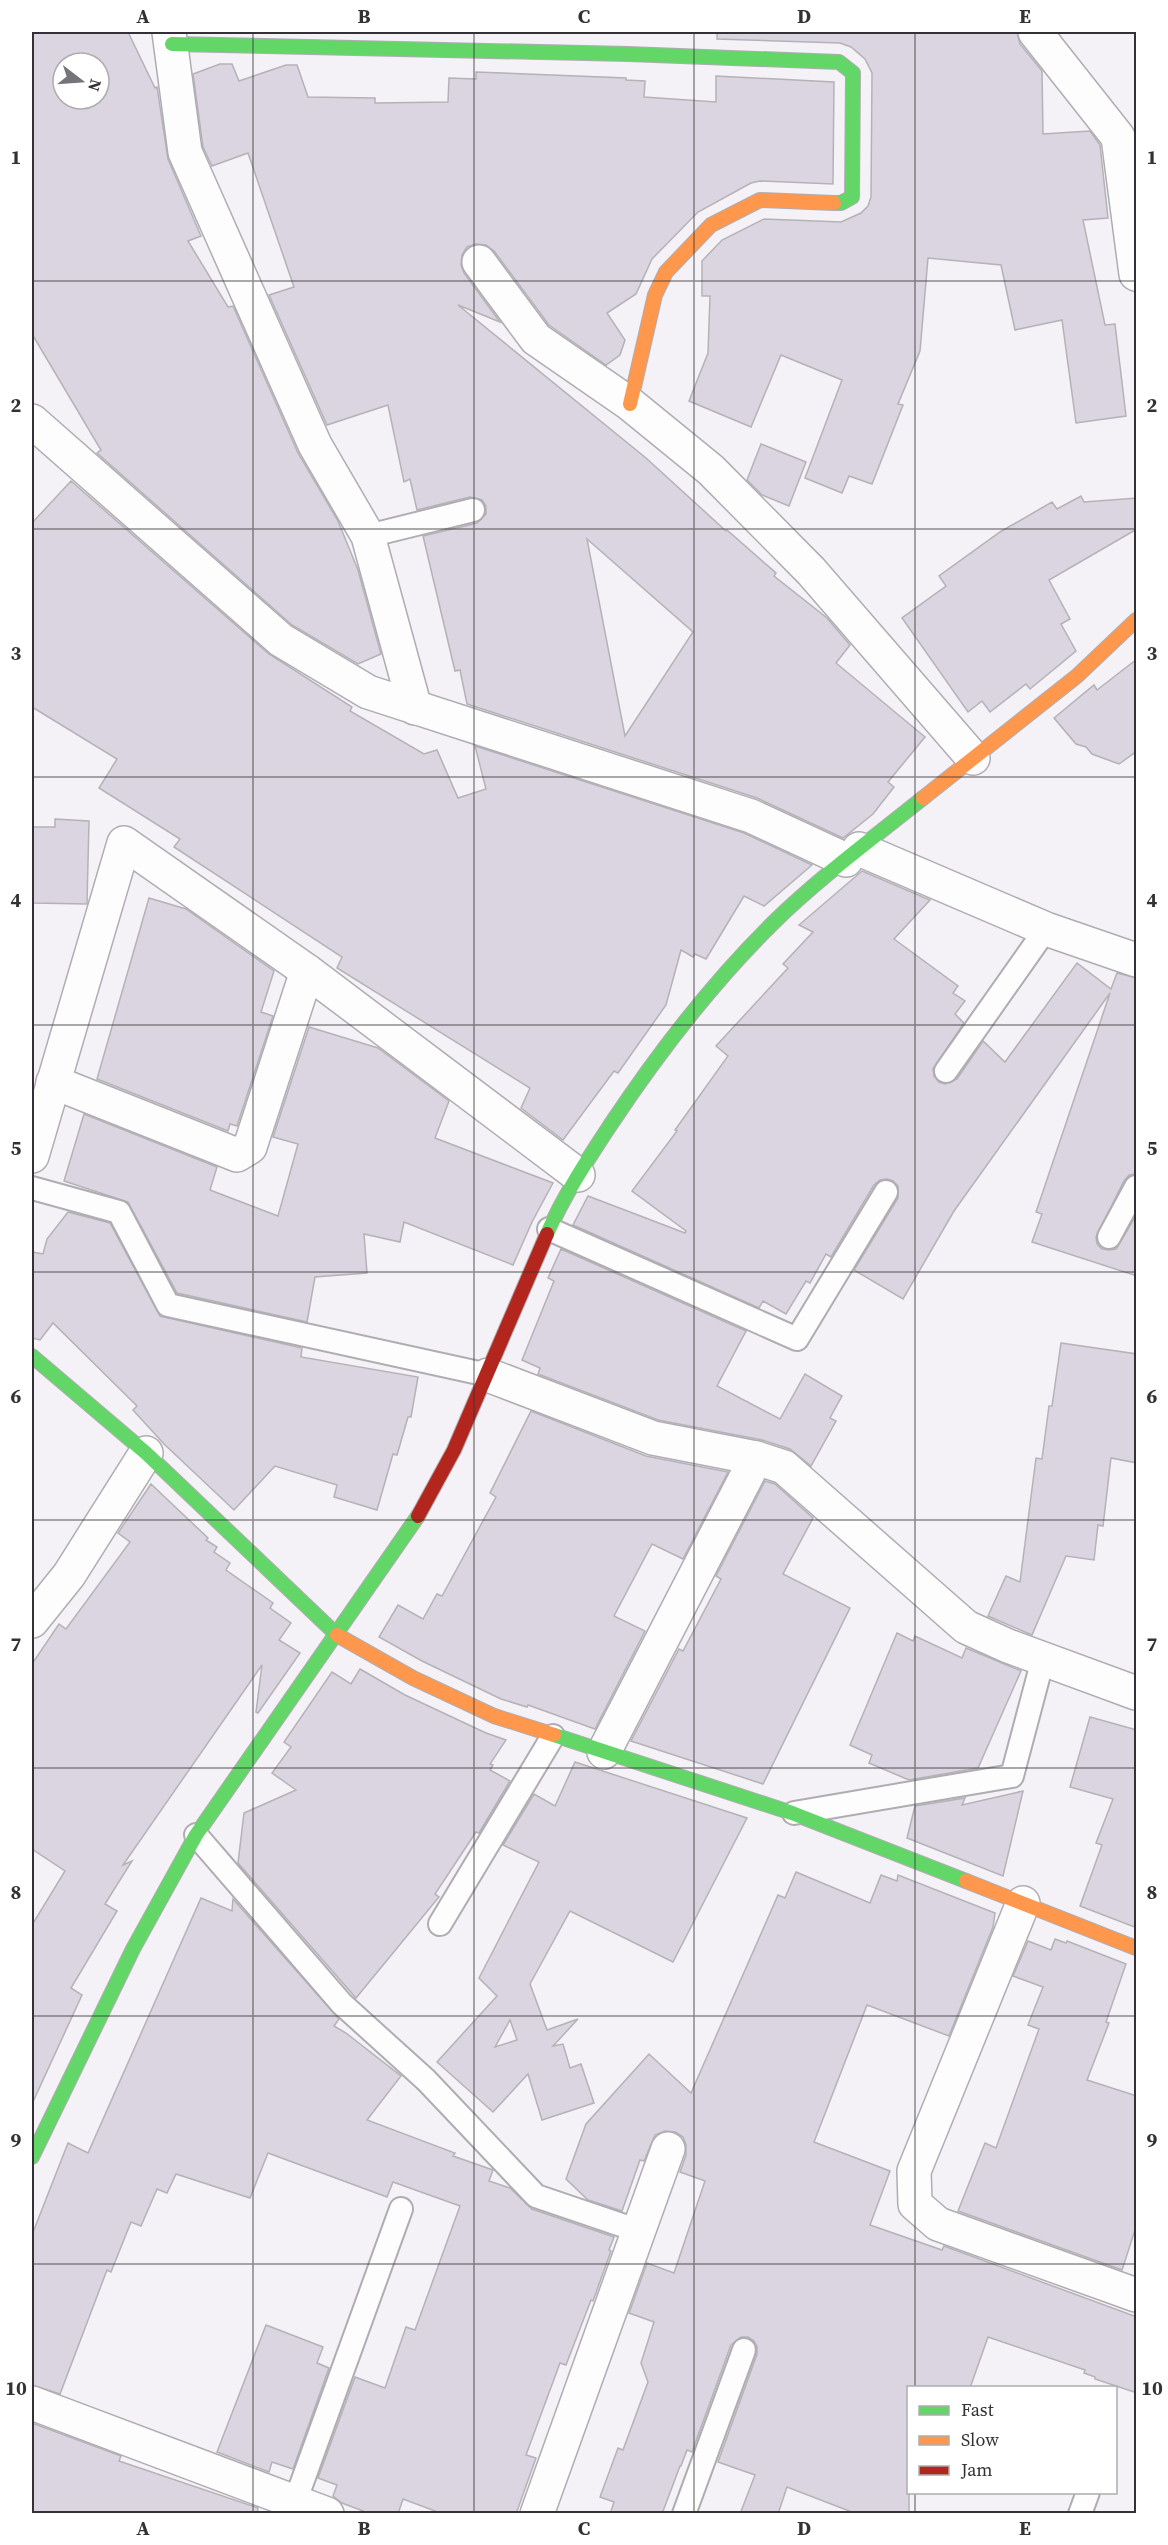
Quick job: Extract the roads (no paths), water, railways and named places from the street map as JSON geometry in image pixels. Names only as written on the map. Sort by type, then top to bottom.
[{"type":"street","points":[[1035,32],[1118,137],[1137,274]]},
{"type":"street","points":[[415,708],[368,536],[315,445],[186,152],[170,38],[627,43],[839,62],[853,73],[852,197],[841,202],[760,200],[711,225],[666,272],[655,295],[630,404]]},
{"type":"street","points":[[479,262],[536,339],[630,404],[711,470],[811,571],[973,758]]},
{"type":"street","points":[[32,420],[281,640],[368,692],[751,816],[1046,929],[1137,960]]},
{"type":"street","points":[[32,2157],[133,1949],[196,1835],[417,1518],[454,1450],[549,1229],[578,1175],[651,1064],[712,987],[774,922],[852,854],[1077,676],[1137,620]]},
{"type":"street","points":[[32,1156],[124,843],[307,971],[578,1175]]},
{"type":"street","points":[[53,1082],[237,1155],[250,1147],[307,971]]},
{"type":"street","points":[[32,1356],[146,1453],[336,1634],[413,1678],[494,1716],[792,1813],[1137,1948]]},
{"type":"street","points":[[488,1375],[653,1438],[756,1458],[784,1467],[966,1626],[1008,1647],[1137,1694]]},
{"type":"street","points":[[32,1621],[69,1575],[146,1453]]},
{"type":"street","points":[[604,1752],[756,1458]]},
{"type":"street","points":[[1023,1903],[914,2171],[915,2204],[938,2224],[1137,2295]]},
{"type":"street","points":[[537,2514],[668,2149]]},
{"type":"street","points":[[32,2403],[327,2514]]},
{"type":"lane","points":[[368,536],[473,510]]},
{"type":"lane","points":[[946,1071],[1046,929]]},
{"type":"lane","points":[[1109,1237],[1137,1187]]},
{"type":"lane","points":[[32,1188],[119,1212],[168,1305],[488,1375]]},
{"type":"lane","points":[[549,1229],[797,1339],[886,1192]]},
{"type":"lane","points":[[792,1813],[1012,1776],[1043,1659]]},
{"type":"lane","points":[[440,1924],[553,1736]]},
{"type":"lane","points":[[196,1835],[342,2004],[426,2080],[536,2196],[639,2231]]},
{"type":"lane","points":[[295,2502],[401,2209]]},
{"type":"lane","points":[[684,2514],[744,2350]]},
{"type":"lane","points":[[1080,2514],[1088,2494]]}]
